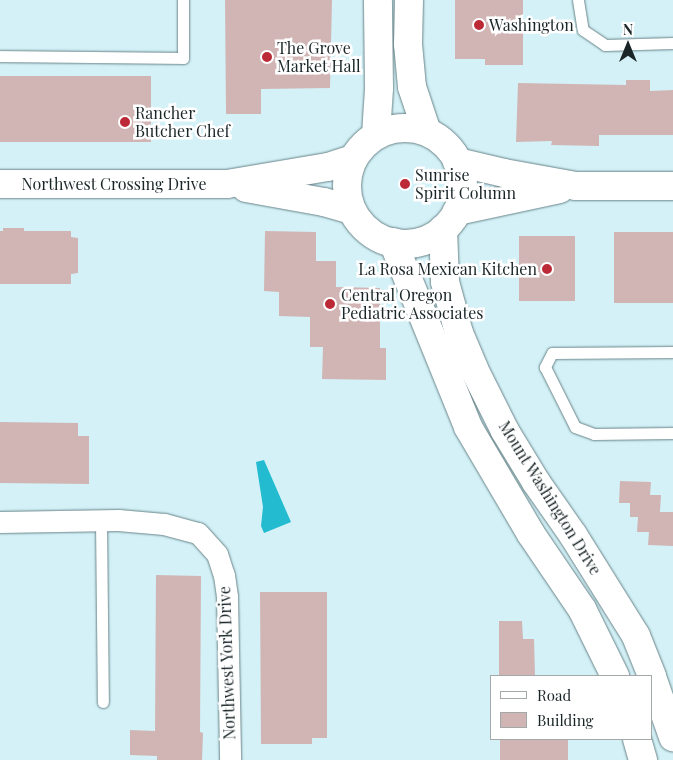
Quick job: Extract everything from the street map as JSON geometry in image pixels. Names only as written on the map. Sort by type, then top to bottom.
[{"type":"main road","points":[[376,135],[379,88],[378,0]]},
{"type":"main road","points":[[409,0],[408,44],[412,87],[426,132]]},
{"type":"main road","points":[[450,220],[463,186],[457,162],[444,143],[426,132],[400,128],[376,135],[365,143],[353,159],[346,184],[352,210],[368,230],[393,242],[420,241],[450,220],[576,186]]},
{"type":"main road","name":"Northwest Crossing Drive","points":[[0,184],[228,184],[328,167],[353,159]]},
{"type":"main road","points":[[457,162],[576,186],[673,186]]},
{"type":"main road","name":"Northwest Crossing Drive","points":[[228,184],[324,202],[352,210]]},
{"type":"main road","name":"Mount Washington Drive","points":[[450,220],[445,282],[459,333],[474,369],[505,431],[636,636],[652,675]]},
{"type":"main road","name":"Mount Washington Drive","points":[[393,242],[468,427],[531,534],[582,608],[615,675]]},
{"type":"main road","name":"Mount Washington Drive","points":[[653,679],[673,737]]},
{"type":"main road","points":[[637,740],[643,760]]},
{"type":"street","name":"Northwest York Drive","points":[[0,522],[101,521],[164,524],[198,533],[217,554],[224,575],[227,597],[230,760]]},
{"type":"lane","points":[[0,56],[182,58],[182,0]]},
{"type":"lane","points":[[578,0],[583,30],[606,45],[673,43]]},
{"type":"lane","points":[[673,352],[552,353],[545,368],[575,427],[594,434],[673,433]]},
{"type":"lane","points":[[101,521],[103,702]]},
{"type":"water","points":[[264,460],[291,522],[264,533],[261,526],[263,507],[256,462]]},
{"type":"building","name":"The Grove Market Hall","points":[[225,0],[332,0],[330,88],[261,89],[261,114],[226,114]]},
{"type":"building","points":[[455,0],[523,0],[523,65],[485,65],[485,59],[455,59]]},
{"type":"building","points":[[0,76],[151,76],[151,142],[0,142]]},
{"type":"building","points":[[626,80],[650,80],[650,91],[673,90],[673,135],[599,135],[599,146],[551,145],[552,141],[516,142],[518,83],[626,85]]},
{"type":"building","points":[[3,228],[24,228],[24,231],[71,231],[71,237],[78,238],[78,273],[71,274],[71,284],[0,284],[0,231],[3,231]]},
{"type":"building","name":"Central Oregon Pediatric Associates","points":[[265,231],[316,232],[316,261],[336,261],[336,287],[380,288],[380,348],[386,348],[386,380],[322,379],[323,347],[310,347],[310,317],[279,316],[279,292],[264,291]]},
{"type":"building","points":[[614,232],[673,232],[673,303],[614,303]]},
{"type":"building","name":"La Rosa Mexican Kitchen","points":[[519,236],[575,236],[575,301],[519,301]]},
{"type":"building","points":[[0,422],[78,423],[78,436],[89,436],[89,484],[0,483]]},
{"type":"building","points":[[620,481],[651,482],[650,495],[661,495],[660,512],[673,512],[673,546],[648,545],[649,532],[637,532],[638,517],[630,517],[630,503],[619,503]]},
{"type":"building","points":[[156,575],[201,576],[200,732],[203,733],[202,760],[157,760],[157,756],[130,755],[130,730],[155,731]]},
{"type":"building","points":[[260,592],[327,592],[327,738],[312,738],[312,744],[261,744]]},
{"type":"building","points":[[499,621],[522,621],[523,639],[534,639],[535,675],[499,675]]},
{"type":"building","points":[[500,740],[568,740],[568,760],[500,760]]},
{"type":"place","name":"Washington","points":[[479,25]]},
{"type":"place","name":"The Grove Market Hall","points":[[267,57]]},
{"type":"place","name":"Rancher Butcher Chef","points":[[125,122]]},
{"type":"place","name":"Sunrise Spirit Column","points":[[405,184]]},
{"type":"place","name":"La Rosa Mexican Kitchen","points":[[547,269]]},
{"type":"place","name":"Central Oregon Pediatric Associates","points":[[330,304]]}]
